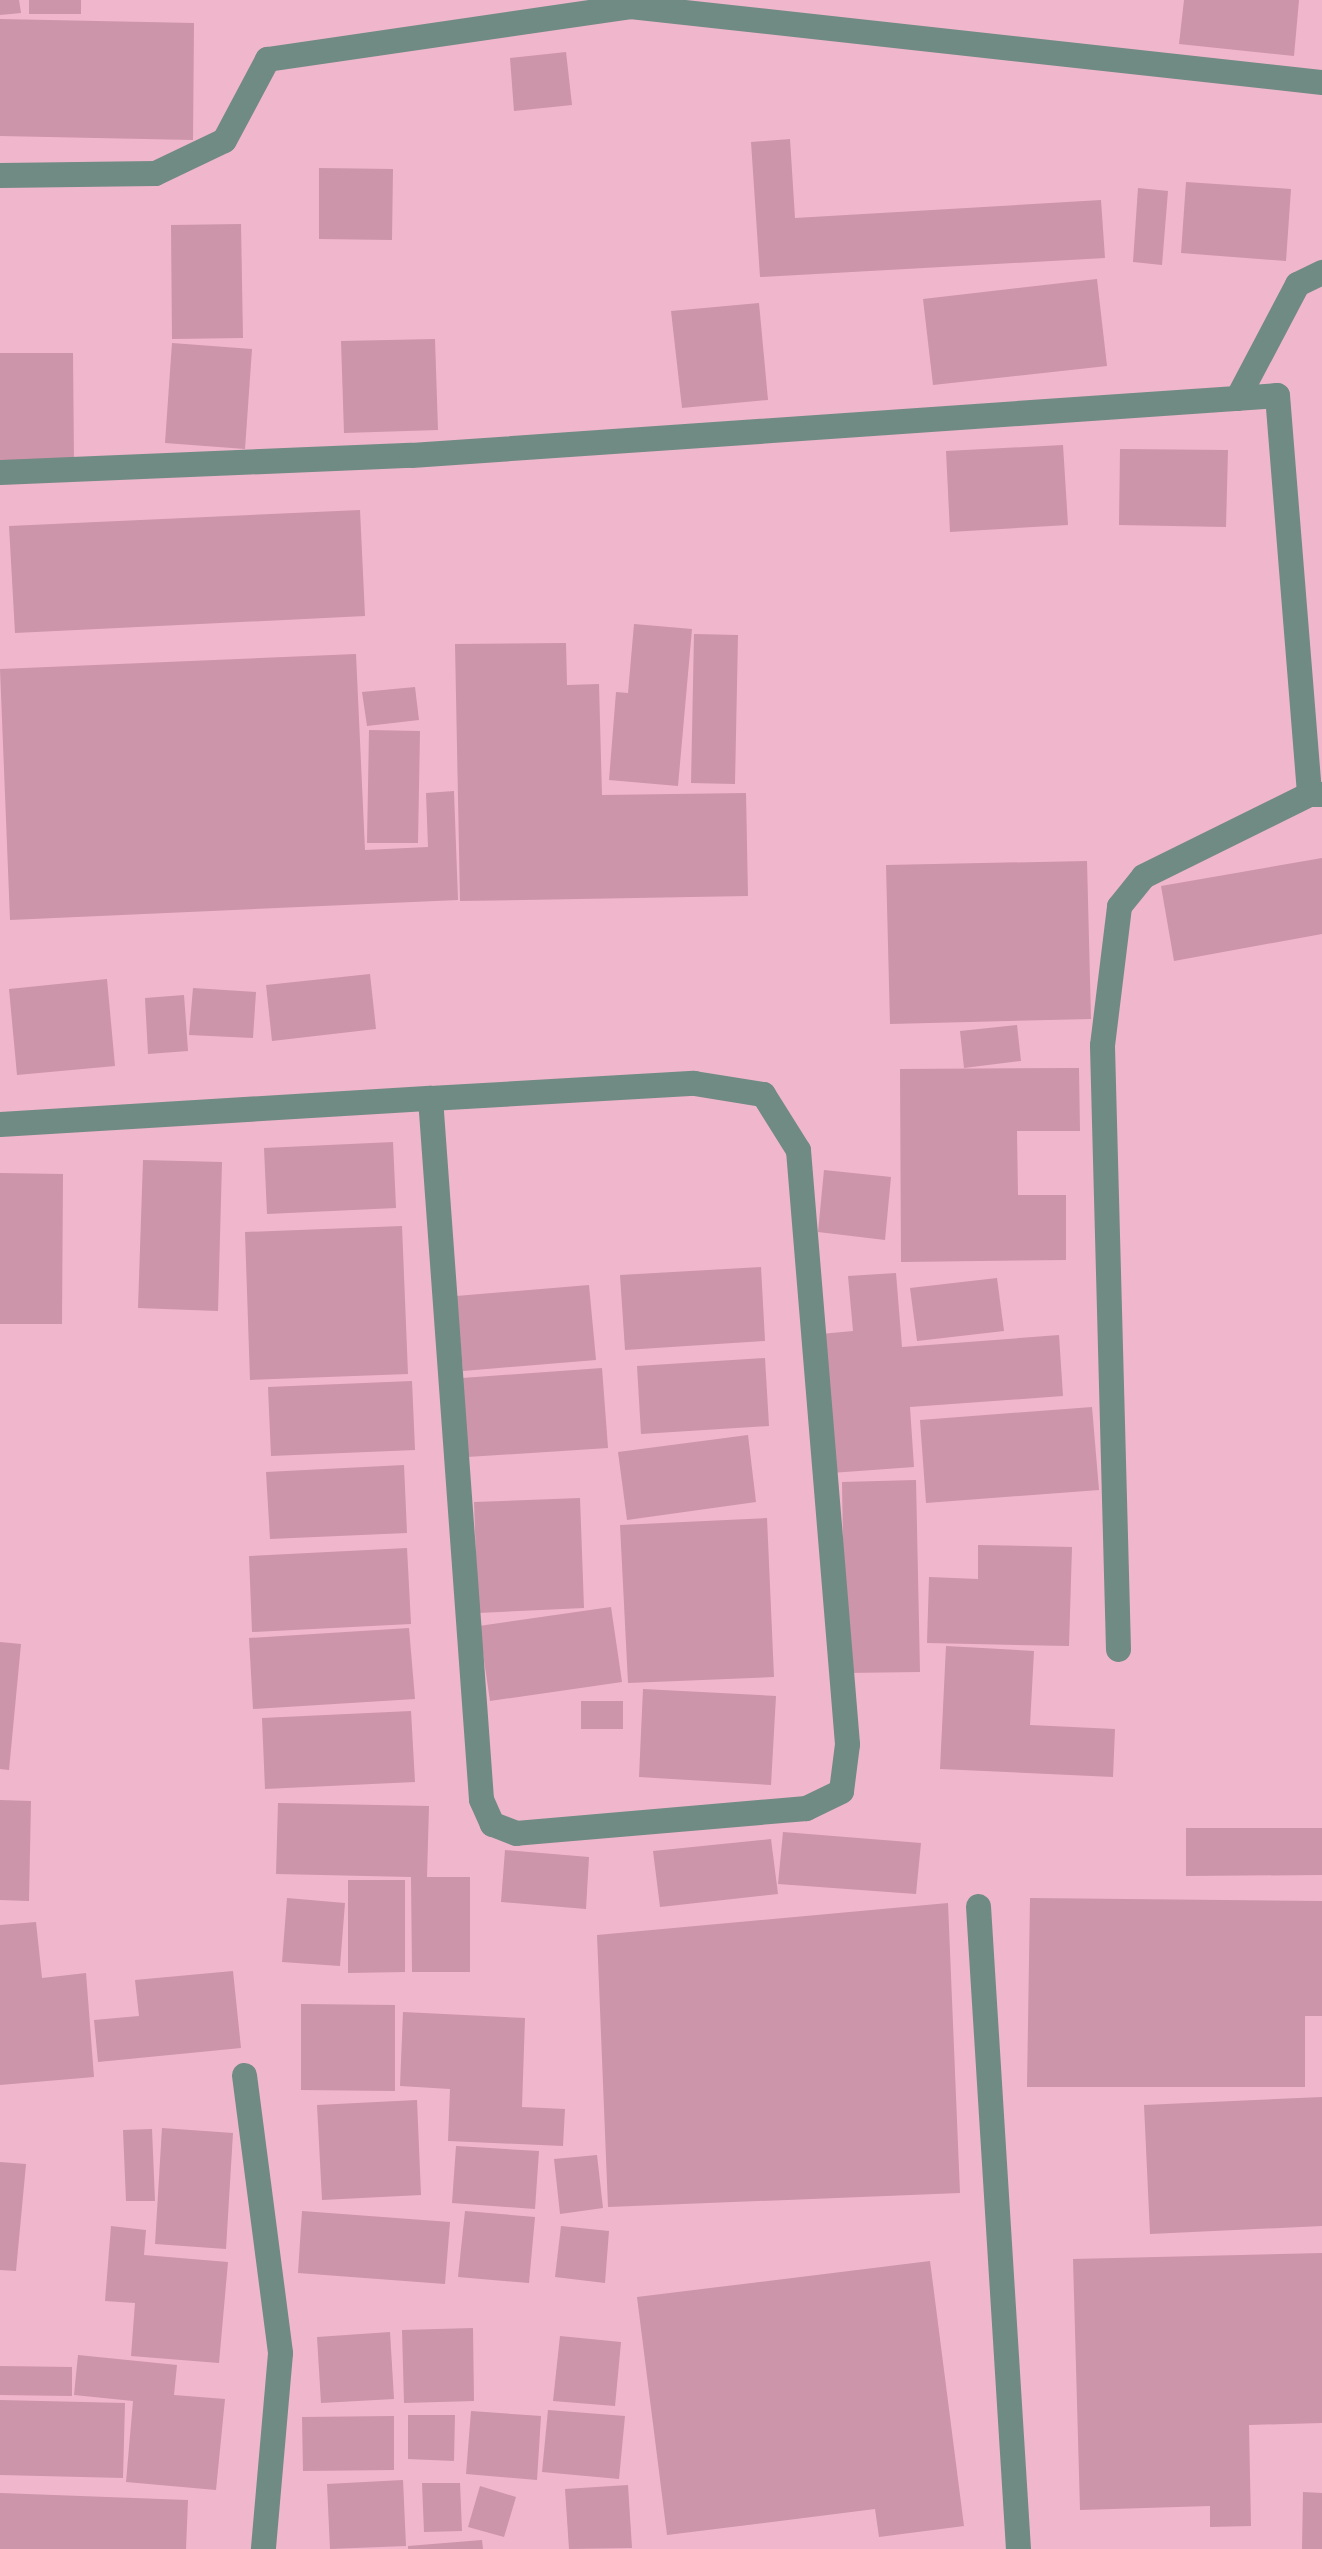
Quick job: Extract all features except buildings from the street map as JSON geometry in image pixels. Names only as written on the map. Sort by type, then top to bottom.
[{"type":"street","points":[[0,175],[155,173],[224,140],[267,59],[630,6],[1322,82]]},
{"type":"street","points":[[1238,398],[1297,284],[1322,272]]},
{"type":"street","points":[[0,472],[412,455],[1277,394],[1315,794],[1142,876],[1120,906],[1102,1045],[1118,1649]]},
{"type":"street","points":[[0,1124],[430,1098],[729,1087],[763,1094],[798,1150],[846,1744],[841,1791],[806,1808],[516,1832],[492,1824],[481,1799],[430,1098]]},
{"type":"street","points":[[978,1906],[1018,2549]]},
{"type":"street","points":[[244,2075],[280,2354],[263,2549]]}]
